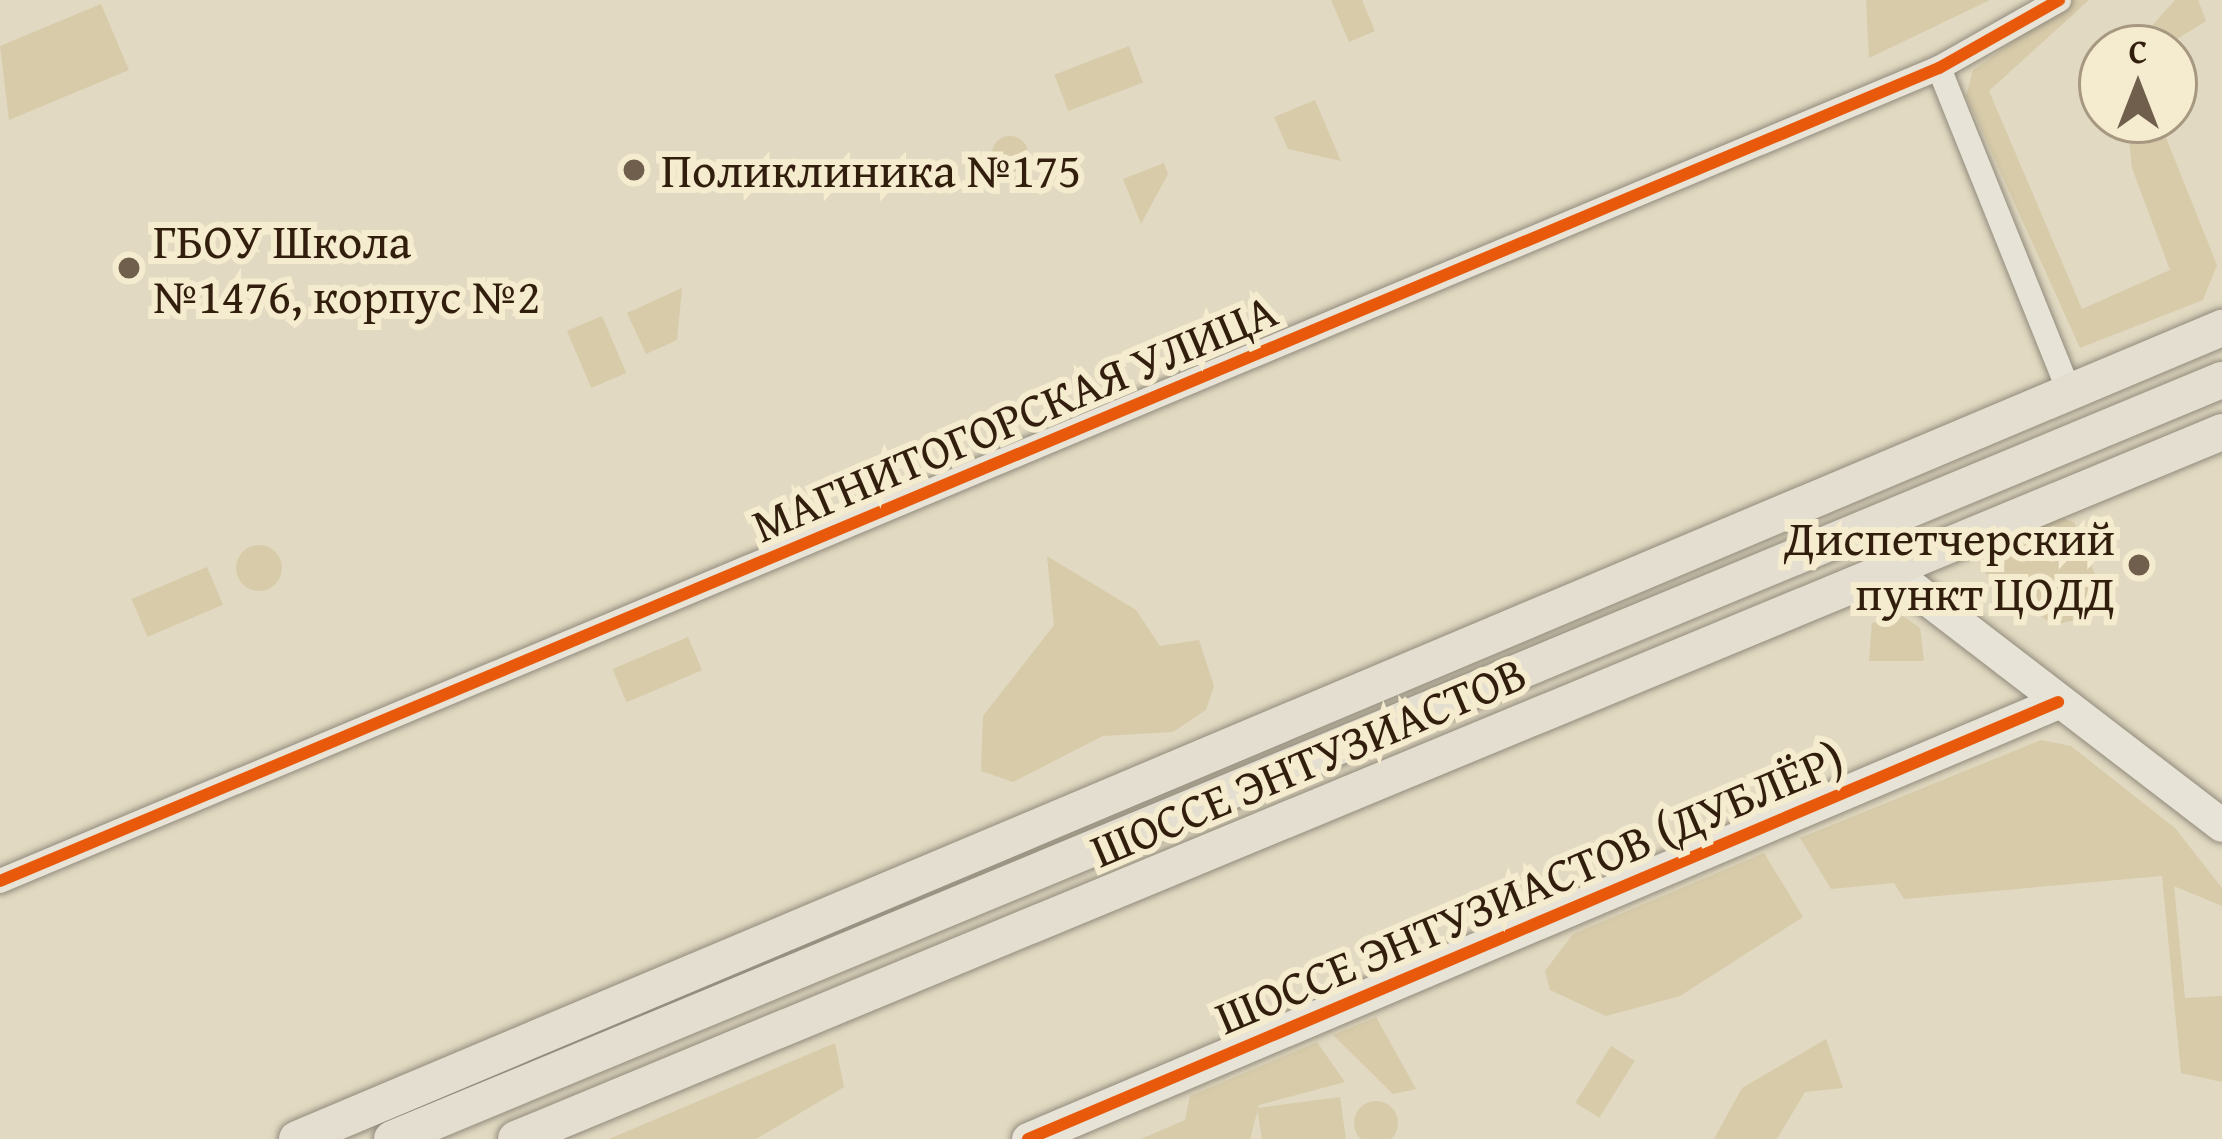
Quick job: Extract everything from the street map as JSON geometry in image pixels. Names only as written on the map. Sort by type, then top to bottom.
[{"type":"main road","points":[[297,1139],[2072,396],[2222,328]]},
{"type":"main road","name":"ШОССЕ ЭНТУЗИАСТОВ","points":[[392,1139],[2222,380]]},
{"type":"main road","name":"ШОССЕ ЭНТУЗИАСТОВ","points":[[516,1139],[1892,563],[2222,432]]},
{"type":"street","name":"МАГНИТОГОРСКАЯ УЛИЦА","points":[[0,881],[1939,68],[2054,4]]},
{"type":"street","points":[[1939,68],[2072,396]]},
{"type":"street","points":[[1874,524],[1892,563],[2058,702],[2222,825]]},
{"type":"street","name":"ШОССЕ ЭНТУЗИАСТОВ (ДУБЛЁР)","points":[[1028,1139],[2058,702]]},
{"type":"shaded area","points":[[1331,0],[1362,0],[1375,31],[1349,42]]},
{"type":"shaded area","points":[[1866,0],[1990,0],[1869,58]]},
{"type":"shaded area","points":[[2072,0],[2089,0],[1989,91],[2082,309],[2170,270],[2132,168],[2130,144],[2169,144],[2217,265],[2203,300],[2080,348],[1966,96],[1973,70]]},
{"type":"shaded area","points":[[2175,0],[2198,0],[2206,21],[2198,26],[2154,24]]},
{"type":"shaded area","points":[[101,4],[129,70],[9,120],[0,46]]},
{"type":"shaded area","points":[[1129,46],[1143,82],[1068,111],[1054,75]]},
{"type":"shaded area","points":[[1315,100],[1341,161],[1288,149],[1274,117]]},
{"type":"shaded area","points":[[1010,136],[1022,142],[1028,154],[1022,166],[1010,172],[998,166],[992,154],[998,142]]},
{"type":"shaded area","points":[[1164,163],[1168,174],[1141,224],[1123,179]]},
{"type":"shaded area","points":[[682,288],[677,340],[646,354],[627,313]]},
{"type":"shaded area","points":[[602,316],[626,373],[591,388],[567,331]]},
{"type":"shaded area","points":[[2051,514],[2074,522],[2110,612],[2053,625],[1985,573],[1991,545]]},
{"type":"shaded area","points":[[259,545],[275,552],[282,568],[275,584],[259,591],[243,584],[236,568],[243,552]]},
{"type":"shaded area","points":[[1047,556],[1136,610],[1160,646],[1199,640],[1214,686],[1206,710],[1173,732],[1103,736],[1013,782],[981,771],[983,716],[1054,625]]},
{"type":"shaded area","points":[[207,567],[223,605],[148,637],[132,599]]},
{"type":"shaded area","points":[[1903,616],[1920,628],[1924,661],[1869,661],[1872,623]]},
{"type":"shaded area","points":[[688,637],[702,670],[627,702],[613,669]]},
{"type":"shaded area","points":[[2041,740],[2071,746],[2175,828],[2222,888],[2222,906],[2174,886],[2185,998],[2222,996],[2222,1082],[2181,1073],[2162,876],[1904,899],[1894,883],[1831,889],[1800,838]]},
{"type":"shaded area","points":[[1764,853],[1803,917],[1680,996],[1606,1016],[1550,990],[1545,971],[1573,934]]},
{"type":"shaded area","points":[[1376,1017],[1416,1089],[1393,1094],[1333,1035]]},
{"type":"shaded area","points":[[1826,1039],[1843,1088],[1805,1092],[1777,1139],[1714,1139],[1742,1088]]},
{"type":"shaded area","points":[[1317,1042],[1345,1082],[1259,1105],[1250,1139],[1141,1139],[1185,1120],[1190,1096]]},
{"type":"shaded area","points":[[835,1043],[844,1087],[756,1139],[609,1139]]},
{"type":"shaded area","points":[[1611,1046],[1635,1061],[1599,1118],[1575,1103]]},
{"type":"shaded area","points":[[1340,1097],[1346,1139],[1262,1139],[1257,1108]]},
{"type":"shaded area","points":[[1376,1101],[1391,1108],[1398,1123],[1391,1138],[1376,1145],[1361,1138],[1354,1123],[1361,1108]]},
{"type":"cycle path","points":[[0,881],[1939,68],[2059,0]]},
{"type":"cycle path","points":[[1028,1139],[2058,702]]},
{"type":"place","name":"Поликлиника №175","points":[[634,170]]},
{"type":"place","name":"ГБОУ Школа №1476, корпус №2","points":[[129,268]]},
{"type":"place","name":"Диспетчерский пункт ЦОДД","points":[[2139,565]]}]
